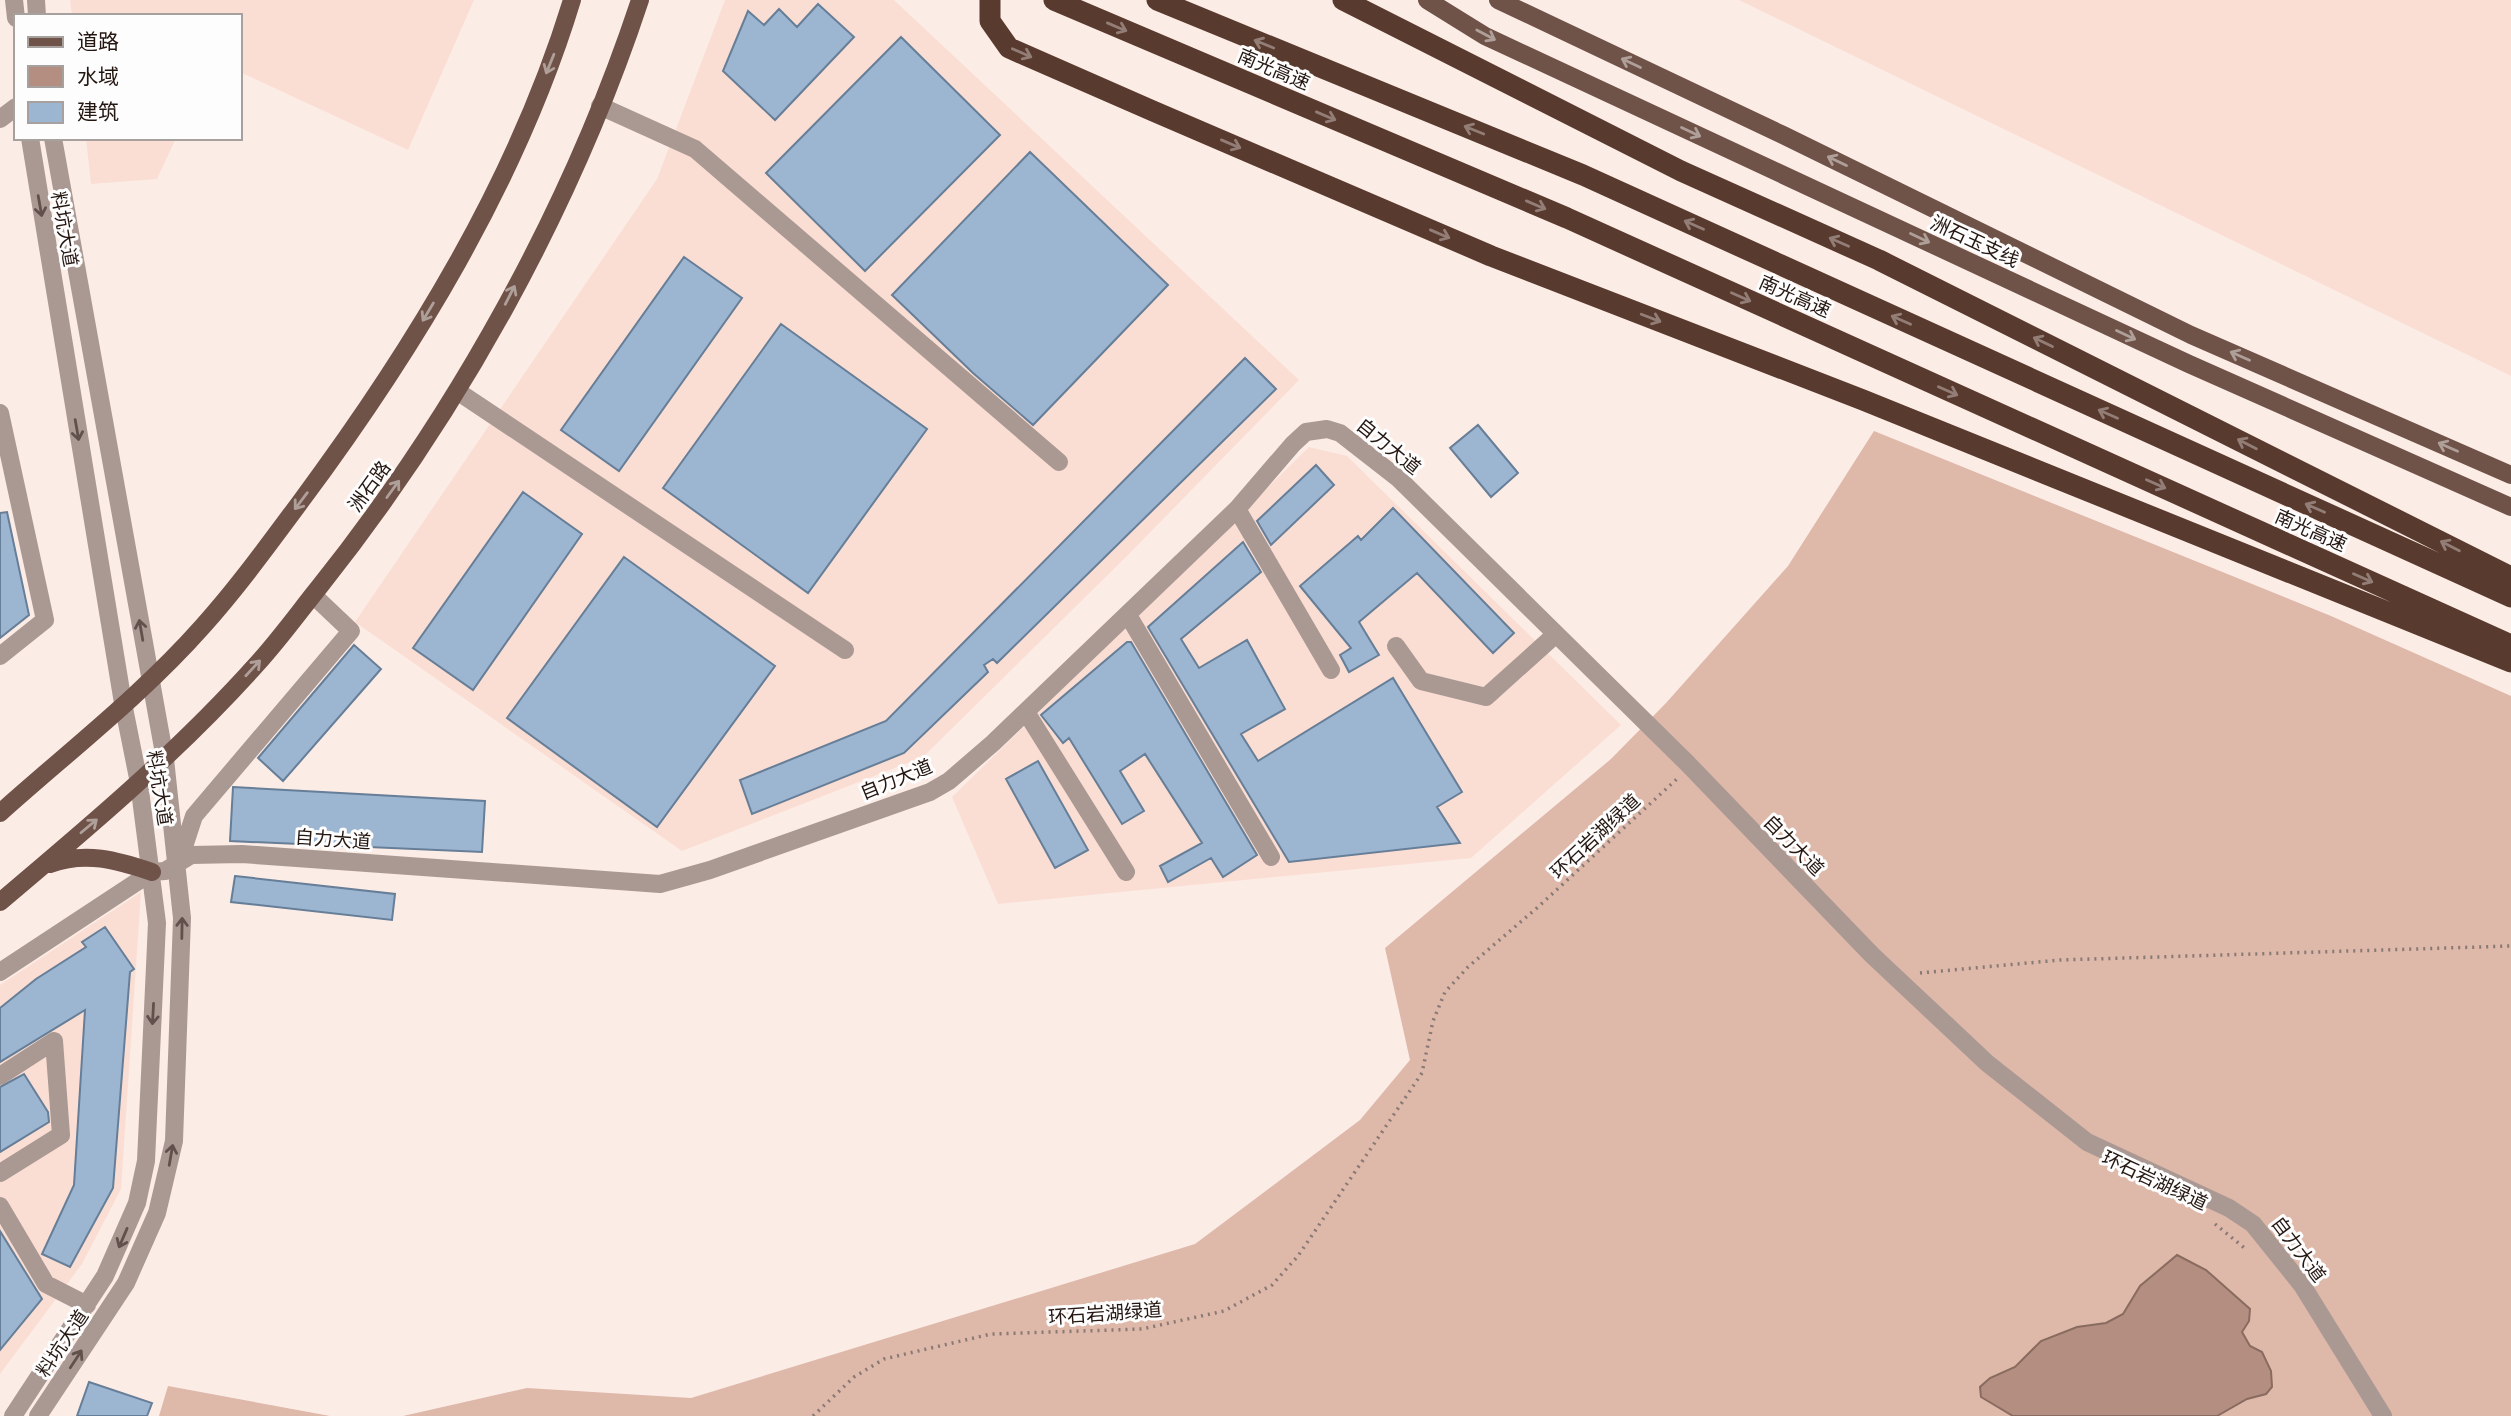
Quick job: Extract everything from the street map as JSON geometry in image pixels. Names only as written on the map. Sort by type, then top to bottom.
[{"type":"highway","points":[[990,0],[990,21],[1009,48],[1153,111],[1491,256],[1863,400],[2511,662]]},
{"type":"highway","name":"南光高速","points":[[1054,0],[1567,218],[2511,645]]},
{"type":"highway","name":"南光高速","points":[[1157,0],[1583,175],[2511,597]]},
{"type":"highway","points":[[1343,0],[1681,171],[1917,279],[2511,576]]},
{"type":"main road","points":[[0,813],[123,704],[202,628],[257,562],[334,457],[398,361],[466,246],[507,163],[551,63],[572,0]]},
{"type":"main road","name":"洲石路","points":[[0,902],[139,783],[258,664],[416,457],[502,312],[600,106],[640,0]]},
{"type":"main road","name":"洲石玉支线","points":[[1427,0],[1510,47],[2189,364],[2511,507]]},
{"type":"main road","name":"洲石玉支线","points":[[1498,0],[1783,135],[2191,335],[2511,475]]},
{"type":"main road","points":[[40,868],[74,858],[98,857],[152,872]]},
{"type":"street","points":[[600,106],[695,149],[1059,462]]},
{"type":"street","name":"料坑大道","points":[[13,1416],[87,1305],[122,1241],[137,1203],[146,1161],[157,923],[139,783],[123,704],[30,140]]},
{"type":"street","name":"料坑大道","points":[[38,1416],[126,1283],[157,1213],[168,1174],[177,1093],[182,918],[165,758],[53,140]]},
{"type":"street","points":[[457,391],[845,650]]},
{"type":"street","points":[[0,413],[45,620],[0,656]]},
{"type":"street","name":"自力大道","points":[[0,972],[152,872],[165,871],[191,855],[231,853],[482,869],[640,883],[674,882],[930,792],[965,769],[1128,615],[1237,509],[1306,432],[1327,429],[1340,433],[1399,479],[1893,975],[1987,1063],[2087,1142],[2229,1208],[2253,1224],[2302,1285],[2383,1416]]},
{"type":"street","points":[[1237,509],[1331,670]]},
{"type":"street","points":[[178,863],[194,816],[351,631],[313,595]]},
{"type":"street","points":[[1128,615],[1271,857]]},
{"type":"street","points":[[1396,646],[1421,681],[1486,696],[1556,634]]},
{"type":"street","points":[[1026,712],[1126,872]]},
{"type":"street","points":[[0,1076],[54,1041],[61,1135],[0,1172]]},
{"type":"street","points":[[0,1206],[46,1284],[87,1305]]},
{"type":"path","name":"环石岩湖绿道","points":[[813,1416],[854,1377],[884,1359],[991,1334],[1142,1329],[1224,1311],[1272,1285],[1298,1256],[1422,1073],[1433,1021],[1445,992],[1468,967],[1681,776]]},
{"type":"path","points":[[1893,975],[2060,960],[2511,946]]},
{"type":"path","name":"环石岩湖绿道","points":[[2209,1221],[2229,1233],[2254,1256]]},
{"type":"shaded area","points":[[70,0],[474,0],[408,150],[242,73],[242,14],[72,14]]},
{"type":"shaded area","points":[[725,0],[894,0],[1299,380],[1127,556],[923,757],[682,851],[355,622],[657,179]]},
{"type":"shaded area","points":[[1739,0],[2511,0],[2511,376]]},
{"type":"shaded area","points":[[86,140],[175,140],[157,179],[91,184]]},
{"type":"shaded area","points":[[1874,431],[2331,616],[2511,696],[2511,1416],[2217,1416],[2247,1399],[2266,1394],[2242,1332],[2249,1321],[2228,1289],[2177,1255],[2129,1303],[2123,1314],[2106,1323],[2077,1327],[2041,1341],[2014,1367],[1990,1378],[1980,1387],[1981,1397],[2013,1416],[403,1416],[527,1388],[691,1398],[1195,1244],[1360,1120],[1410,1060],[1385,948],[1611,759],[1666,703],[1788,566]]},
{"type":"shaded area","points":[[1309,447],[1347,456],[1621,725],[1471,858],[998,904],[952,797]]},
{"type":"shaded area","points":[[141,892],[121,1189],[82,1264],[0,1374],[0,985]]},
{"type":"shaded area","points":[[168,1386],[330,1416],[159,1416]]},
{"type":"water","points":[[2177,1255],[2206,1270],[2250,1309],[2249,1321],[2242,1332],[2250,1346],[2262,1352],[2271,1371],[2272,1387],[2266,1394],[2247,1399],[2217,1416],[2013,1416],[1981,1397],[1980,1387],[1990,1378],[2015,1367],[2041,1341],[2077,1327],[2106,1323],[2123,1314],[2140,1286]]},
{"type":"building","points":[[818,4],[854,37],[775,120],[723,71],[748,11],[764,25],[779,9],[797,27]]},
{"type":"building","points":[[901,37],[1000,135],[865,271],[766,173]]},
{"type":"building","points":[[1030,152],[1168,285],[1033,425],[973,373],[892,295]]},
{"type":"building","points":[[684,257],[742,298],[619,471],[561,430]]},
{"type":"building","points":[[781,324],[927,429],[808,593],[663,488]]},
{"type":"building","points":[[1245,358],[1276,389],[997,663],[993,659],[984,665],[988,672],[904,753],[752,814],[740,780],[886,721]]},
{"type":"building","points":[[1478,425],[1518,473],[1491,497],[1450,448]]},
{"type":"building","points":[[1316,465],[1334,485],[1271,545],[1257,521]]},
{"type":"building","points":[[523,492],[582,534],[473,690],[413,648]]},
{"type":"building","points":[[1393,508],[1514,633],[1493,653],[1417,573],[1359,622],[1379,655],[1349,672],[1340,655],[1351,648],[1300,586],[1358,536],[1361,540]]},
{"type":"building","points":[[7,512],[29,615],[0,638],[0,513]]},
{"type":"building","points":[[1243,542],[1261,572],[1181,639],[1199,668],[1247,640],[1285,709],[1241,734],[1258,761],[1393,678],[1462,792],[1437,807],[1460,843],[1289,862],[1148,627]]},
{"type":"building","points":[[624,557],[775,666],[657,827],[507,718]]},
{"type":"building","points":[[1127,642],[1131,642],[1257,855],[1223,877],[1211,858],[1168,882],[1160,866],[1202,843],[1145,754],[1120,771],[1144,811],[1122,824],[1069,738],[1063,743],[1041,715]]},
{"type":"building","points":[[354,645],[381,669],[283,781],[258,758]]},
{"type":"building","points":[[1038,761],[1088,850],[1055,868],[1006,779]]},
{"type":"building","points":[[233,787],[485,801],[482,852],[230,841]]},
{"type":"building","points":[[235,876],[395,894],[392,920],[231,902]]},
{"type":"building","points":[[105,927],[134,969],[130,972],[113,1188],[70,1267],[42,1254],[74,1185],[85,1010],[0,1062],[0,1008],[36,979],[86,947],[82,942]]},
{"type":"building","points":[[24,1074],[48,1112],[49,1122],[0,1152],[0,1087]]},
{"type":"building","points":[[0,1231],[42,1299],[0,1350]]},
{"type":"building","points":[[89,1382],[152,1403],[147,1416],[77,1416]]}]
